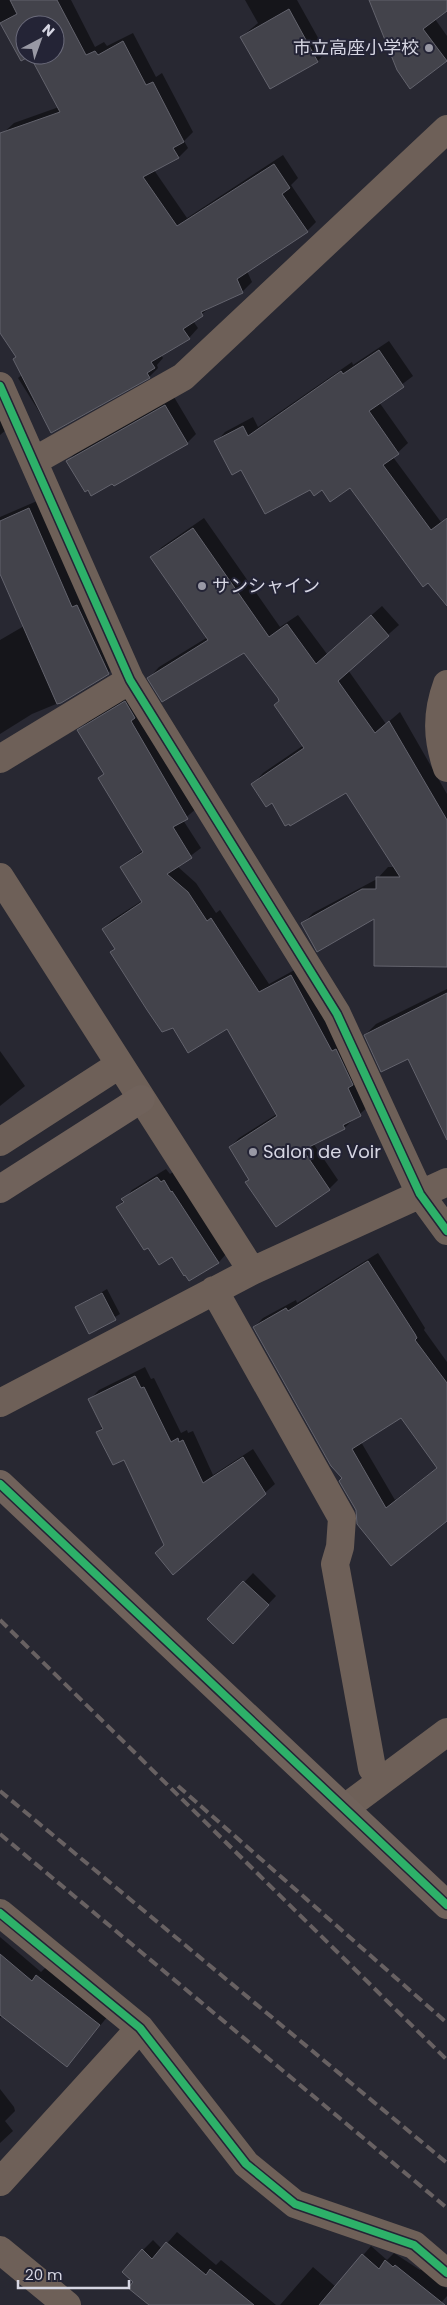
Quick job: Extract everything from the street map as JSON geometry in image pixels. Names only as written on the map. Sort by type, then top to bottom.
[{"type":"street","points":[[34,461],[183,378],[447,129]]},
{"type":"street","points":[[0,386],[130,680],[337,1014],[420,1194],[447,1232]]},
{"type":"street","points":[[0,759],[130,680]]},
{"type":"street","points":[[447,684],[438,744],[447,768]]},
{"type":"street","points":[[0,877],[252,1271]]},
{"type":"street","points":[[0,1142],[119,1065]]},
{"type":"street","points":[[0,1190],[141,1099]]},
{"type":"street","points":[[0,1403],[252,1271],[447,1182]]},
{"type":"street","points":[[214,1290],[342,1518],[340,1547],[335,1564],[372,1768],[381,1780]]},
{"type":"street","points":[[0,1484],[447,1905]]},
{"type":"street","points":[[345,1808],[447,1732]]},
{"type":"street","points":[[0,1913],[140,2028],[246,2164],[295,2204],[414,2246],[447,2273]]},
{"type":"street","points":[[0,2182],[140,2028]]},
{"type":"street","points":[[0,2250],[67,2305]]},
{"type":"building","points":[[10,0],[57,0],[65,15],[15,15],[17,14]]},
{"type":"building","points":[[369,0],[447,0],[447,11],[423,29],[447,61],[410,89],[397,70]]},
{"type":"building","points":[[289,9],[318,62],[270,89],[240,37]]},
{"type":"building","points":[[15,15],[15,50],[0,23]]},
{"type":"building","points":[[65,15],[86,55],[95,51],[98,55],[123,41],[146,85],[153,82],[184,142],[173,148],[179,158],[143,177],[177,226],[274,164],[290,188],[282,194],[308,232],[237,279],[243,293],[201,312],[203,316],[183,329],[190,339],[151,362],[155,368],[147,373],[150,378],[51,433],[13,359],[16,357],[0,333],[0,133],[60,112],[35,65],[65,65]]},
{"type":"building","points":[[379,350],[404,387],[369,411],[399,454],[383,465],[431,530],[447,518],[447,606],[428,583],[423,587],[350,488],[330,502],[322,490],[314,496],[310,490],[265,514],[241,470],[232,475],[214,441],[243,426],[248,436],[341,371],[343,374]]},
{"type":"building","points":[[165,405],[188,444],[114,486],[112,484],[91,496],[88,490],[85,492],[66,461]]},
{"type":"building","points":[[29,508],[72,607],[77,605],[109,674],[57,704],[0,574],[0,521]]},
{"type":"building","points":[[193,528],[269,637],[287,624],[316,664],[371,615],[389,636],[338,681],[375,733],[389,721],[447,820],[447,967],[374,966],[374,919],[317,952],[301,923],[362,889],[376,889],[376,877],[400,877],[346,793],[290,826],[289,824],[285,826],[272,803],[266,807],[251,784],[304,748],[274,705],[279,701],[278,698],[244,653],[162,702],[147,678],[208,640],[150,557]]},
{"type":"building","points":[[125,701],[135,718],[131,721],[188,819],[173,827],[192,858],[167,874],[188,892],[207,921],[211,918],[259,992],[291,975],[332,1051],[336,1049],[353,1085],[348,1088],[361,1116],[343,1125],[345,1129],[303,1150],[330,1190],[276,1227],[245,1182],[249,1180],[229,1147],[277,1116],[227,1029],[188,1053],[173,1028],[162,1032],[110,952],[115,949],[102,929],[142,902],[120,867],[143,852],[98,778],[104,774],[77,730]]},
{"type":"building","points":[[447,993],[447,1140],[408,1059],[381,1072],[364,1035]]},
{"type":"building","points":[[157,1177],[161,1182],[164,1180],[172,1191],[219,1263],[189,1281],[172,1257],[159,1265],[148,1248],[144,1250],[116,1207],[124,1202],[121,1199]]},
{"type":"building","points":[[368,1261],[415,1334],[417,1338],[415,1340],[447,1383],[447,1521],[391,1566],[357,1524],[356,1510],[339,1481],[342,1478],[331,1466],[253,1327],[286,1308],[288,1311]],"holes":[[[401,1418],[437,1468],[386,1508],[352,1449]]]},
{"type":"building","points":[[102,1293],[116,1320],[89,1334],[75,1307]]},
{"type":"building","points":[[135,1376],[141,1388],[144,1387],[171,1442],[178,1438],[179,1442],[183,1440],[203,1483],[243,1457],[266,1494],[173,1575],[155,1553],[164,1545],[124,1460],[113,1465],[96,1432],[103,1429],[88,1399]]},
{"type":"building","points":[[243,1581],[269,1605],[233,1644],[207,1619]]},
{"type":"building","points":[[0,1954],[32,1981],[36,1975],[100,2025],[67,2067],[0,2015]]},
{"type":"building","points":[[166,2242],[206,2275],[210,2269],[254,2305],[149,2305],[128,2288],[133,2282],[122,2272],[142,2249],[152,2259]]},
{"type":"building","points":[[362,2254],[379,2269],[385,2260],[393,2267],[395,2265],[445,2305],[319,2305]]},
{"type":"railway","points":[[0,1620],[447,2060]]},
{"type":"railway","points":[[178,1786],[447,2023]]},
{"type":"railway","points":[[0,1791],[447,2163]]},
{"type":"railway","points":[[0,1834],[447,2208]]},
{"type":"cycle path","points":[[0,386],[130,680],[337,1014],[420,1194],[447,1231]]},
{"type":"cycle path","points":[[0,1484],[447,1905]]},
{"type":"cycle path","points":[[0,1913],[140,2028],[246,2164],[295,2204],[414,2245],[447,2273]]},
{"type":"place","name":"市立高座小学校","points":[[429,48]]},
{"type":"place","name":"サンシャイン","points":[[202,586]]},
{"type":"place","name":"Salon de Voir","points":[[253,1152]]}]
